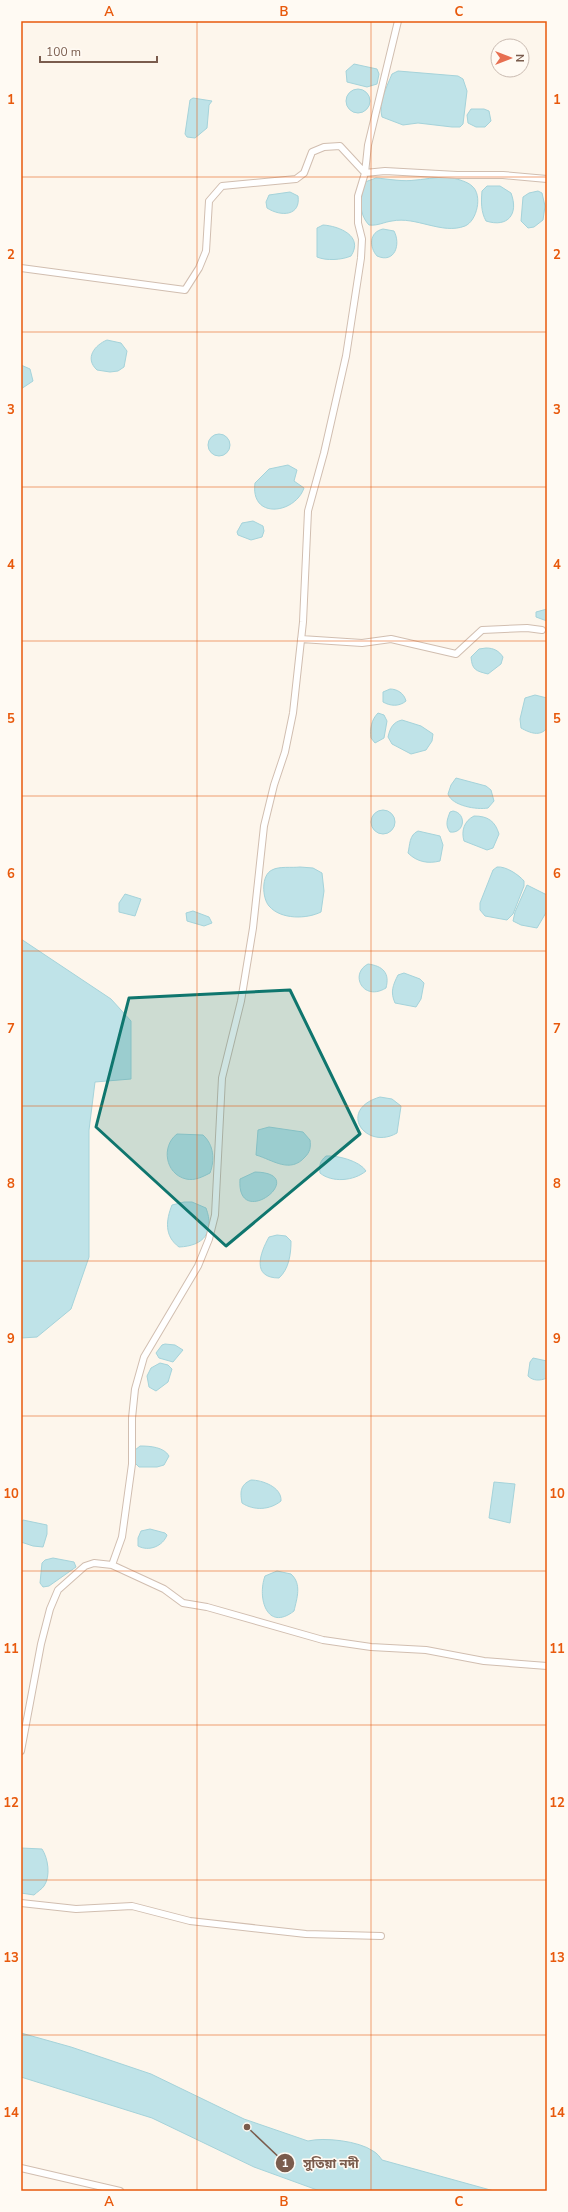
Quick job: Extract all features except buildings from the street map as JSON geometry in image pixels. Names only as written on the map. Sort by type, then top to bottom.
[{"type":"street","points":[[112,1565],[122,1537],[132,1464],[132,1418],[134,1396],[144,1357],[198,1266],[209,1239],[215,1215],[222,1078],[241,1001],[253,928],[264,826],[274,785],[285,752],[293,713],[301,639],[308,511],[324,453],[346,356],[362,239],[358,223],[358,196],[365,173],[368,145],[398,21]]},
{"type":"street","points":[[21,268],[185,290],[199,268],[206,251],[209,201],[222,186],[296,179],[304,174],[312,152],[324,147],[333,146],[340,146],[365,173]]},
{"type":"street","points":[[365,173],[386,171],[457,175],[503,175],[547,179]]},
{"type":"street","points":[[301,639],[362,642],[391,639],[456,654],[482,630],[527,628],[542,630]]},
{"type":"street","points":[[21,1751],[41,1644],[50,1609],[58,1590],[85,1566],[94,1563],[112,1565],[164,1588],[183,1603],[207,1607],[323,1640],[371,1647],[426,1650],[484,1661],[547,1666]]},
{"type":"street","points":[[21,1903],[76,1909],[132,1906],[190,1921],[306,1934],[381,1936]]},
{"type":"street","points":[[21,2168],[120,2191]]},
{"type":"highlighted area","points":[[290,990],[360,1134],[226,1246],[96,1127],[129,998]]},
{"type":"water","points":[[354,64],[377,69],[379,74],[377,84],[367,87],[347,82],[346,71]]},
{"type":"water","points":[[398,71],[458,76],[463,79],[467,91],[463,124],[460,127],[418,123],[403,125],[382,117],[381,106],[386,89],[392,74]]},
{"type":"water","points":[[358,89],[367,92],[370,101],[367,110],[358,113],[349,110],[346,101],[349,92]]},
{"type":"water","points":[[193,98],[212,101],[209,105],[207,128],[195,138],[187,137],[185,134],[190,100]]},
{"type":"water","points":[[471,109],[484,109],[489,111],[491,121],[485,127],[476,127],[468,123],[467,115]]},
{"type":"water","points":[[438,177],[454,178],[472,186],[477,195],[477,208],[473,219],[469,223],[465,226],[456,228],[438,227],[401,220],[369,225],[365,220],[361,209],[361,198],[365,182],[376,178],[411,181]]},
{"type":"water","points":[[487,186],[500,186],[511,193],[514,207],[510,218],[506,221],[494,223],[486,221],[484,218],[482,210],[482,191]]},
{"type":"water","points":[[538,191],[542,193],[545,206],[543,220],[534,227],[528,228],[521,221],[523,197],[529,193]]},
{"type":"water","points":[[290,192],[298,196],[298,203],[293,211],[289,213],[278,213],[267,208],[266,202],[269,195]]},
{"type":"water","points":[[323,225],[336,227],[348,233],[354,243],[354,249],[351,256],[334,260],[317,257],[317,228]]},
{"type":"water","points":[[383,229],[394,231],[397,242],[395,251],[392,255],[383,258],[377,256],[374,252],[372,240],[375,233]]},
{"type":"water","points":[[107,340],[121,343],[127,351],[124,367],[118,371],[110,372],[97,370],[91,361],[91,357],[95,349]]},
{"type":"water","points":[[21,365],[30,369],[33,381],[21,389]]},
{"type":"water","points":[[219,434],[227,437],[230,445],[227,453],[219,456],[211,453],[208,445],[211,437]]},
{"type":"water","points":[[288,465],[297,470],[294,481],[304,488],[299,497],[283,508],[266,508],[259,503],[255,495],[255,483],[269,469]]},
{"type":"water","points":[[253,521],[263,526],[264,531],[262,537],[251,540],[238,535],[237,532],[242,523]]},
{"type":"water","points":[[547,609],[547,621],[536,617],[536,612]]},
{"type":"water","points":[[486,648],[496,650],[503,657],[501,664],[488,674],[475,669],[472,665],[471,657],[479,649]]},
{"type":"water","points":[[390,689],[400,692],[406,701],[394,705],[383,702],[383,692]]},
{"type":"water","points":[[535,695],[547,698],[547,728],[538,733],[531,733],[521,728],[520,719],[525,698]]},
{"type":"water","points":[[378,713],[384,715],[387,721],[384,738],[375,743],[371,738],[371,728],[372,722]]},
{"type":"water","points":[[402,720],[421,726],[433,734],[432,741],[426,750],[411,754],[392,744],[388,737],[392,726]]},
{"type":"water","points":[[456,778],[486,786],[491,790],[494,801],[488,808],[472,808],[454,802],[448,794],[451,785]]},
{"type":"water","points":[[383,810],[391,814],[395,822],[391,830],[383,834],[375,830],[371,822],[375,814]]},
{"type":"water","points":[[453,811],[461,815],[462,823],[459,830],[450,832],[447,827],[447,822],[450,812]]},
{"type":"water","points":[[474,816],[487,818],[495,826],[499,834],[493,848],[487,850],[464,841],[464,827],[466,823]]},
{"type":"water","points":[[418,831],[440,836],[443,845],[440,861],[423,862],[408,853],[411,838]]},
{"type":"water","points":[[300,867],[313,868],[322,873],[324,891],[321,912],[309,916],[294,917],[274,911],[269,906],[264,892],[264,881],[268,873],[275,869]]},
{"type":"water","points":[[497,867],[512,871],[524,881],[524,886],[513,914],[507,920],[485,916],[480,910],[480,903],[493,870]]},
{"type":"water","points":[[527,885],[547,895],[547,911],[537,928],[521,925],[513,921],[515,912]]},
{"type":"water","points":[[125,894],[141,899],[135,916],[119,912],[119,903]]},
{"type":"water","points":[[193,911],[209,917],[212,923],[204,926],[187,921],[186,913]]},
{"type":"water","points":[[21,939],[111,999],[131,1021],[131,1079],[95,1082],[89,1130],[89,1257],[71,1309],[37,1337],[21,1338]]},
{"type":"water","points":[[368,964],[378,966],[384,971],[387,978],[386,988],[371,992],[361,985],[359,980],[362,968]]},
{"type":"water","points":[[404,973],[420,979],[424,983],[421,999],[416,1007],[395,1003],[393,999],[392,992],[395,982],[398,975]]},
{"type":"water","points":[[380,1097],[392,1099],[401,1106],[397,1133],[386,1137],[375,1137],[366,1133],[360,1127],[358,1119],[360,1111],[367,1103]]},
{"type":"water","points":[[269,1127],[303,1132],[310,1140],[310,1149],[307,1155],[293,1165],[287,1165],[256,1155],[258,1130]]},
{"type":"water","points":[[177,1134],[203,1135],[207,1139],[213,1158],[210,1173],[198,1178],[186,1179],[173,1172],[167,1152],[172,1139]]},
{"type":"water","points":[[326,1156],[348,1159],[359,1164],[366,1171],[355,1177],[343,1180],[325,1176],[320,1173],[320,1163]]},
{"type":"water","points":[[255,1172],[271,1175],[277,1181],[275,1189],[268,1196],[258,1201],[249,1201],[242,1194],[240,1179]]},
{"type":"water","points":[[192,1202],[206,1208],[209,1224],[208,1231],[201,1241],[188,1246],[179,1247],[174,1243],[169,1233],[168,1216],[172,1205]]},
{"type":"water","points":[[277,1235],[286,1236],[291,1241],[289,1261],[279,1278],[270,1277],[264,1274],[260,1264],[263,1250],[269,1237]]},
{"type":"water","points":[[162,1345],[175,1345],[183,1350],[173,1362],[159,1358],[156,1353]]},
{"type":"water","points":[[533,1358],[547,1361],[547,1378],[537,1380],[528,1376],[530,1362]]},
{"type":"water","points":[[160,1363],[168,1365],[172,1369],[168,1382],[156,1391],[149,1387],[147,1376],[151,1368]]},
{"type":"water","points":[[140,1446],[160,1449],[169,1456],[164,1465],[157,1467],[139,1467],[135,1463],[135,1450]]},
{"type":"water","points":[[251,1480],[266,1483],[275,1488],[281,1501],[267,1508],[247,1506],[242,1503],[242,1489],[247,1482]]},
{"type":"water","points":[[494,1482],[515,1484],[510,1523],[489,1518]]},
{"type":"water","points":[[23,1520],[47,1525],[47,1534],[43,1547],[33,1546],[21,1542],[21,1523]]},
{"type":"water","points":[[150,1529],[165,1533],[167,1535],[165,1539],[155,1547],[142,1548],[138,1546],[138,1538],[141,1531]]},
{"type":"water","points":[[53,1558],[74,1562],[76,1567],[49,1586],[43,1587],[40,1583],[42,1563],[45,1560]]},
{"type":"water","points":[[277,1571],[291,1574],[297,1582],[298,1591],[294,1611],[285,1616],[277,1617],[271,1615],[266,1610],[262,1594],[265,1576]]},
{"type":"water","points":[[21,1848],[42,1849],[46,1857],[48,1872],[46,1882],[34,1895],[21,1893]]},
{"type":"water","points":[[21,2033],[71,2047],[151,2074],[244,2119],[308,2141],[323,2139],[350,2142],[367,2148],[378,2155],[382,2160],[494,2191],[320,2191],[254,2167],[152,2118],[21,2077]]},
{"type":"place","name":"সুতিয়া নদী","points":[[247,2127]]}]
